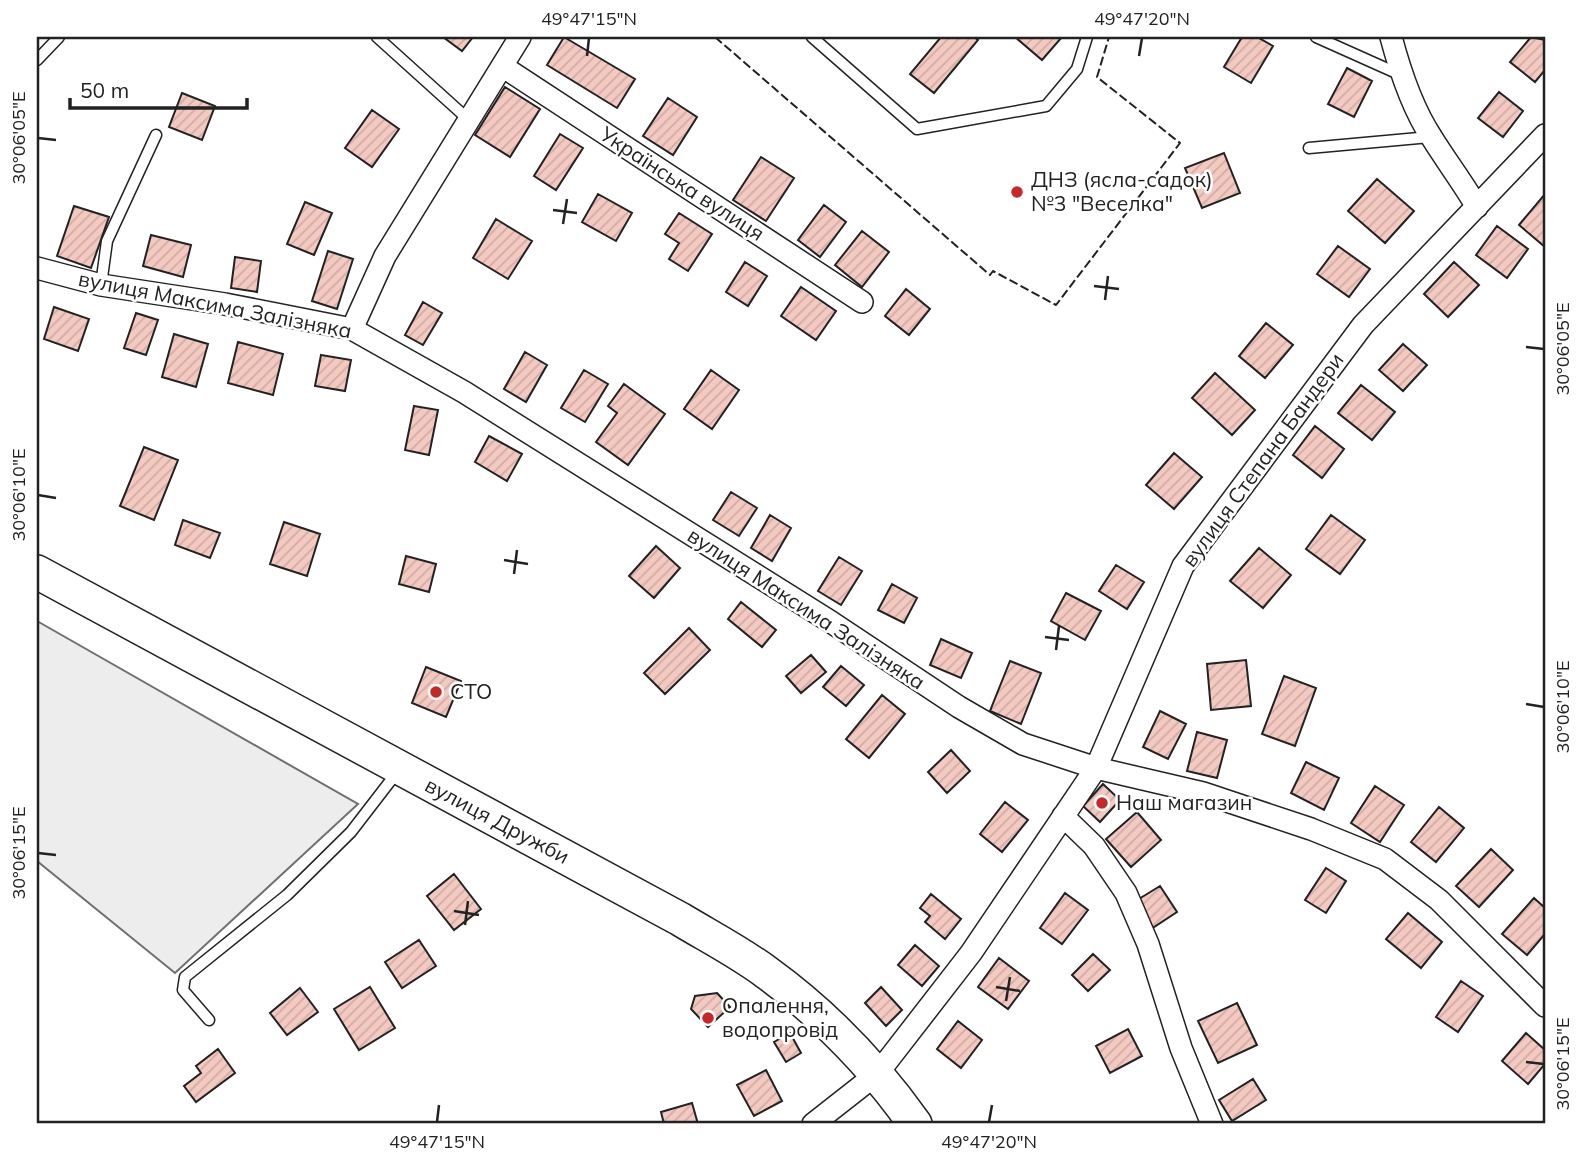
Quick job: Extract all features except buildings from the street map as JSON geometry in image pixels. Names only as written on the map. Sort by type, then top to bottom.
[{"type":"main road","name":"вулиця Дружби","points":[[37,572],[680,919],[766,972],[855,1049],[878,1073],[915,1124]]},
{"type":"street","points":[[352,329],[385,256],[520,37]]},
{"type":"street","points":[[1391,37],[1401,75],[1430,137],[1458,174],[1477,207]]},
{"type":"street","name":"Українська вулиця","points":[[502,66],[862,302]]},
{"type":"street","name":"вулиця Степана Бандери","points":[[813,1124],[878,1073],[971,953],[1096,768],[1183,566],[1363,326],[1545,135]]},
{"type":"street","name":"вулиця Максима Залізняка","points":[[37,268],[101,285],[225,304],[352,329],[464,392],[831,622],[959,707],[1023,744],[1096,768],[1203,793],[1311,829],[1385,859],[1439,900],[1545,1006]]},
{"type":"street","points":[[1063,816],[1094,846],[1126,893],[1148,944],[1181,1048],[1212,1124]]},
{"type":"lane","points":[[37,60],[59,37]]},
{"type":"lane","points":[[377,37],[469,120]]},
{"type":"lane","points":[[812,37],[909,125],[917,129],[1046,106],[1077,69],[1087,37]]},
{"type":"lane","points":[[1315,37],[1401,75]]},
{"type":"lane","points":[[101,285],[107,241],[156,135]]},
{"type":"lane","points":[[1309,148],[1430,137]]},
{"type":"lane","points":[[209,1020],[183,990],[185,977],[287,895],[351,832],[399,769]]},
{"type":"shaded area","points":[[37,621],[358,804],[175,973],[37,861]]},
{"type":"fence","points":[[715,37],[990,275],[993,271],[1056,305],[1180,143],[1097,77],[1109,37]]},
{"type":"place","name":"ДНЗ (ясла-садок) №3 \"Веселка\"","points":[[1017,192]]},
{"type":"place","name":"СТО","points":[[436,692]]},
{"type":"place","name":"Наш магазин","points":[[1102,803]]},
{"type":"place","name":"Опалення, водопровід","points":[[708,1018]]}]
